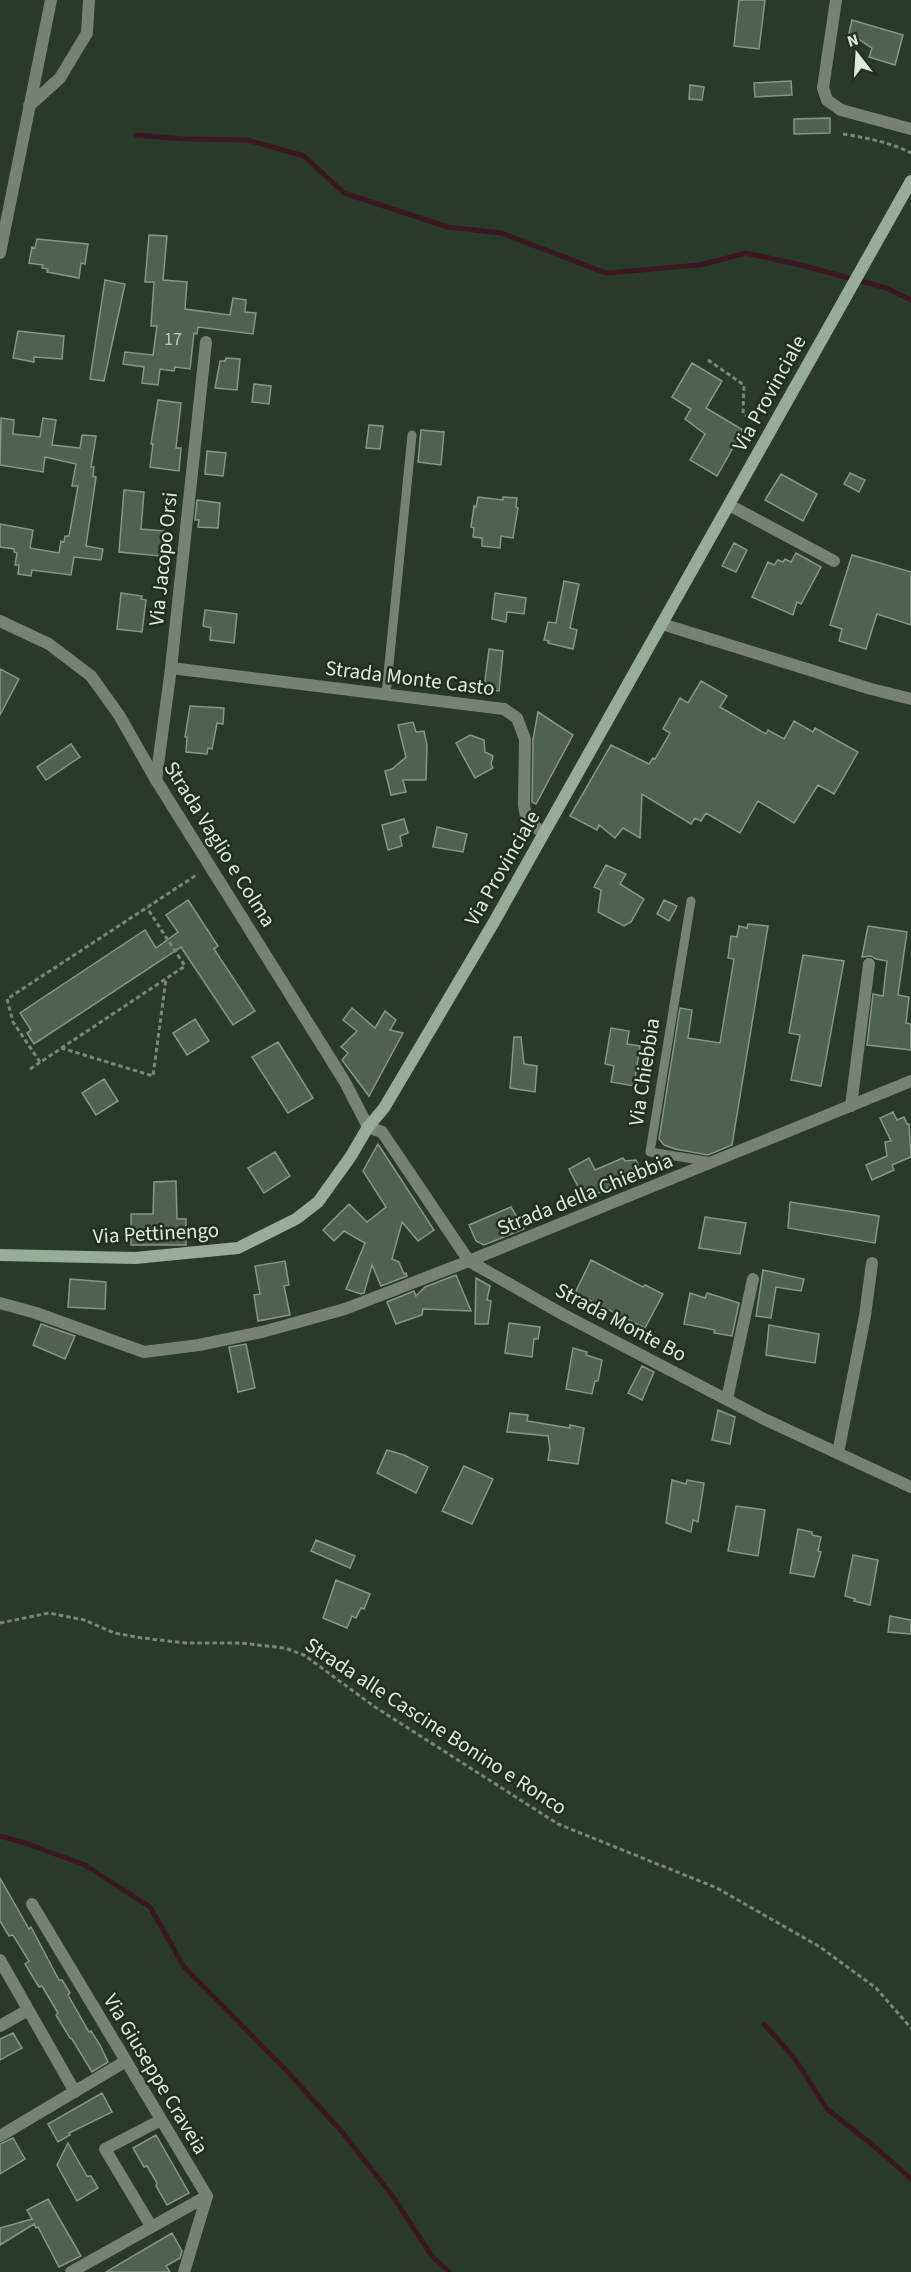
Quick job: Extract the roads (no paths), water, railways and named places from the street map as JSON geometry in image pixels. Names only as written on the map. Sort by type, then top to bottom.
[{"type":"main road","name":"Via Provinciale","points":[[368,1127],[384,1108],[543,834],[911,181]]},
{"type":"main road","name":"Via Pettinengo","points":[[0,1254],[135,1258],[238,1248],[296,1219],[318,1202],[351,1156],[368,1127]]},
{"type":"street","points":[[0,253],[51,0]]},
{"type":"street","points":[[29,106],[60,78],[87,33],[89,0]]},
{"type":"street","points":[[836,0],[824,88],[827,100],[840,110],[911,129]]},
{"type":"street","name":"Via Jacopo Orsi","points":[[156,780],[171,668],[206,342]]},
{"type":"street","points":[[729,505],[834,561]]},
{"type":"street","name":"Strada Vaglio e Colma","points":[[0,621],[49,644],[91,676],[119,715],[156,780],[345,1082],[368,1127]]},
{"type":"street","points":[[662,624],[871,689],[911,699]]},
{"type":"street","name":"Strada Monte Casto","points":[[171,668],[504,709],[517,718],[525,739],[524,805],[526,817],[543,834]]},
{"type":"street","points":[[851,1106],[869,964]]},
{"type":"street","points":[[714,1162],[911,1081]]},
{"type":"street","name":"Strada Monte Bo","points":[[368,1127],[382,1132],[469,1261],[564,1315],[727,1399],[911,1487]]},
{"type":"street","name":"Strada della Chiebbia","points":[[0,1303],[36,1313],[144,1352],[199,1345],[252,1334],[345,1309],[714,1162]]},
{"type":"street","points":[[838,1453],[873,1263]]},
{"type":"street","points":[[727,1399],[753,1279]]},
{"type":"street","name":"Via Giuseppe Craveia","points":[[32,1904],[207,2196]]},
{"type":"street","points":[[0,1960],[75,2092]]},
{"type":"street","points":[[0,2026],[28,2010]]},
{"type":"street","points":[[0,2136],[126,2061]]},
{"type":"street","points":[[151,2226],[105,2150],[161,2120]]},
{"type":"street","points":[[71,2272],[207,2196]]},
{"type":"street","points":[[184,2272],[207,2196]]},
{"type":"lane","points":[[386,694],[412,435]]},
{"type":"lane","name":"Via Chiebbia","points":[[691,901],[650,1152],[714,1162]]},
{"type":"waterway","points":[[136,135],[247,140],[304,156],[344,193],[448,227],[501,233],[606,273],[700,265],[746,253],[886,288],[911,300]]},
{"type":"waterway","points":[[0,1836],[85,1865],[150,1907],[184,1967],[287,2071],[342,2132],[391,2194],[432,2256],[449,2272]]},
{"type":"waterway","points":[[764,2024],[795,2059],[827,2109],[911,2179]]}]
